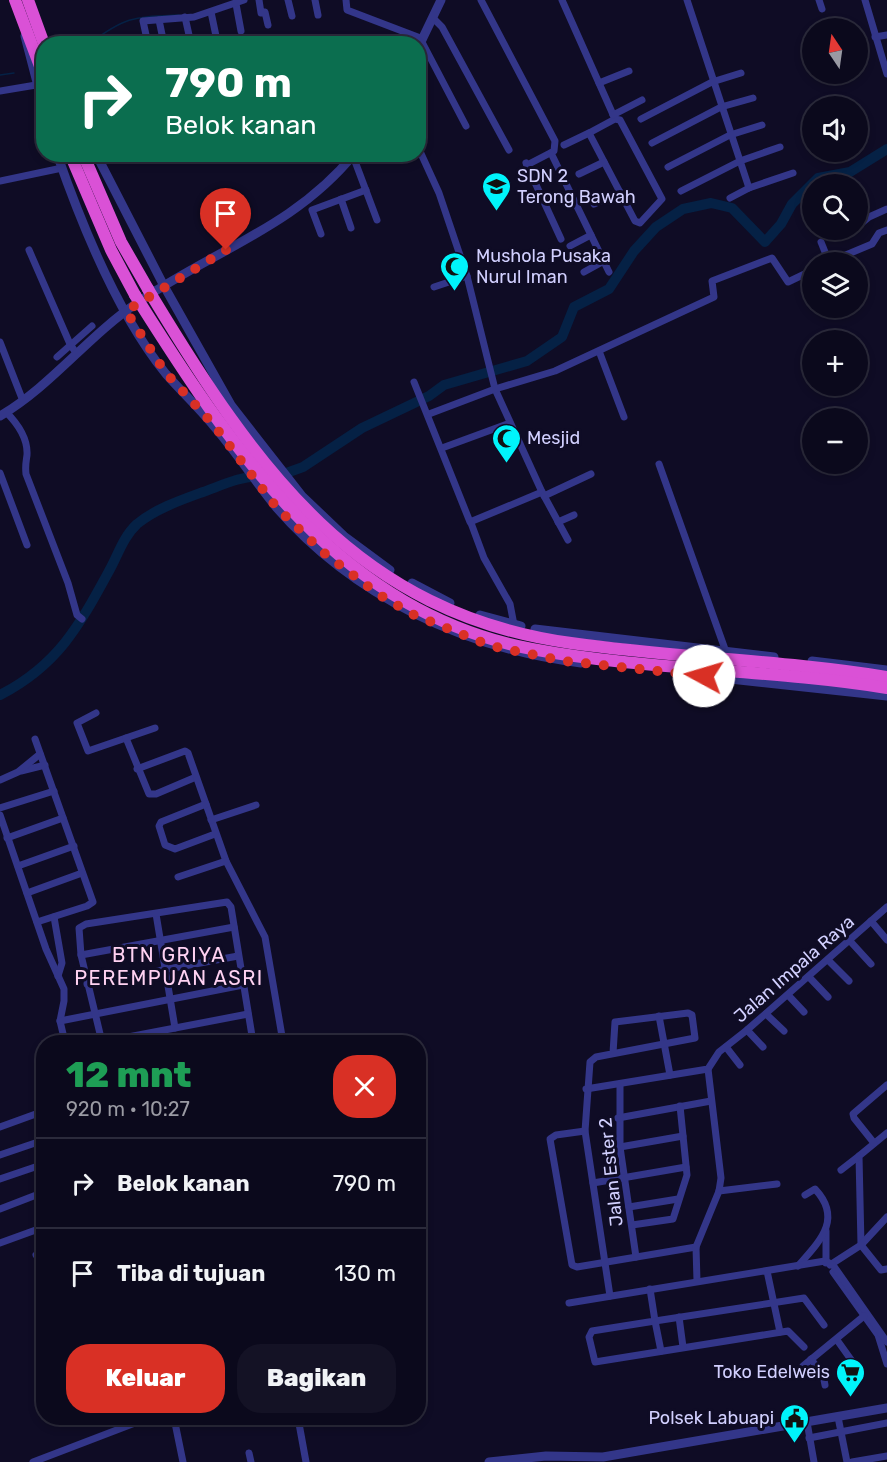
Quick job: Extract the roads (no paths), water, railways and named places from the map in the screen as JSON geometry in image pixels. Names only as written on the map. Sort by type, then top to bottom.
[{"type":"highway","points":[[15,0],[38,36]]},
{"type":"highway","points":[[28,0],[36,57]]},
{"type":"highway","points":[[73,162],[107,241],[138,299],[207,405],[266,474],[313,519],[358,556],[423,599],[474,621],[505,630],[570,643],[887,677]]},
{"type":"highway","points":[[87,162],[121,242],[216,398],[266,474],[280,506],[350,565],[380,586],[443,620],[530,649],[887,688]]},
{"type":"street","points":[[146,36],[143,21],[211,12],[244,0]]},
{"type":"street","points":[[259,0],[261,13],[265,12],[268,25]]},
{"type":"street","points":[[288,0],[292,16]]},
{"type":"street","points":[[315,0],[318,15]]},
{"type":"street","points":[[346,0],[347,10],[405,36]]},
{"type":"street","points":[[424,36],[441,0]]},
{"type":"street","points":[[481,0],[555,141],[554,151],[526,163],[561,239]]},
{"type":"street","points":[[562,0],[614,117],[620,120],[662,202],[638,223],[589,133]]},
{"type":"street","points":[[687,0],[712,82],[749,188]]},
{"type":"street","points":[[819,0],[822,9]]},
{"type":"street","points":[[865,0],[887,74]]},
{"type":"street","points":[[236,4],[241,31]]},
{"type":"street","points":[[211,12],[216,36]]},
{"type":"street","points":[[185,17],[189,36]]},
{"type":"street","points":[[433,18],[442,27],[509,150]]},
{"type":"street","points":[[159,20],[162,36]]},
{"type":"street","points":[[31,26],[41,36]]},
{"type":"street","points":[[875,37],[887,35]]},
{"type":"street","points":[[426,52],[466,126]]},
{"type":"street","points":[[599,83],[629,71]]},
{"type":"street","points":[[641,119],[712,82],[741,73]]},
{"type":"street","points":[[0,91],[36,82]]},
{"type":"street","points":[[652,143],[721,107],[753,98]]},
{"type":"street","points":[[564,145],[589,133],[642,100]]},
{"type":"street","points":[[668,167],[730,135],[762,125]]},
{"type":"street","points":[[681,191],[740,160],[780,147]]},
{"type":"street","points":[[550,153],[609,272]]},
{"type":"street","points":[[60,162],[84,228],[126,311],[165,372],[213,424],[266,474],[320,513],[388,569],[444,600],[514,625],[572,635],[887,670]]},
{"type":"street","points":[[100,162],[164,286],[266,474]]},
{"type":"street","points":[[82,619],[77,615],[69,584],[26,474],[24,463],[27,456],[19,425],[3,414],[22,401],[126,311],[164,286],[296,210],[322,189],[347,162]]},
{"type":"street","points":[[356,162],[377,220]]},
{"type":"street","points":[[425,162],[439,193],[467,276],[490,376],[543,494],[568,540]]},
{"type":"street","points":[[579,174],[604,162]]},
{"type":"street","points":[[0,181],[62,168]]},
{"type":"street","points":[[730,198],[749,188],[793,173]]},
{"type":"street","points":[[321,234],[312,210],[366,190]]},
{"type":"street","points":[[594,204],[620,192]]},
{"type":"street","points":[[341,199],[351,228]]},
{"type":"street","points":[[868,217],[887,209]]},
{"type":"street","points":[[853,252],[872,244],[879,233],[887,230]]},
{"type":"street","points":[[570,246],[591,236]]},
{"type":"street","points":[[821,242],[825,252]]},
{"type":"street","points":[[29,250],[76,353]]},
{"type":"street","points":[[429,414],[495,389],[555,370],[599,351],[714,297],[712,281],[741,268],[772,258],[787,282],[802,275]]},
{"type":"street","points":[[584,272],[604,261]]},
{"type":"street","points":[[434,287],[467,276]]},
{"type":"street","points":[[57,357],[92,326]]},
{"type":"street","points":[[0,342],[22,401]]},
{"type":"street","points":[[599,351],[624,417]]},
{"type":"street","points":[[414,382],[429,414],[484,558],[510,604],[514,625]]},
{"type":"street","points":[[442,448],[510,423]]},
{"type":"street","points":[[659,464],[726,652]]},
{"type":"street","points":[[0,473],[27,545]]},
{"type":"street","points":[[471,523],[591,474]]},
{"type":"street","points":[[280,506],[324,553],[378,594],[412,614],[491,646],[576,662],[887,696]]},
{"type":"street","points":[[558,522],[574,516]]},
{"type":"street","points":[[96,712],[77,723],[87,750],[155,728]]},
{"type":"street","points":[[126,738],[147,792],[152,795],[196,777]]},
{"type":"street","points":[[35,739],[92,903],[37,922]]},
{"type":"street","points":[[137,769],[185,751],[226,861],[265,938],[282,1035]]},
{"type":"street","points":[[18,772],[40,754]]},
{"type":"street","points":[[0,780],[18,772],[45,765]]},
{"type":"street","points":[[0,808],[54,792]]},
{"type":"street","points":[[206,804],[161,822],[159,826],[165,844],[175,849],[215,834]]},
{"type":"street","points":[[211,820],[256,805]]},
{"type":"street","points":[[0,815],[64,994],[60,1021],[63,1035]]},
{"type":"street","points":[[8,838],[63,818]]},
{"type":"street","points":[[18,866],[74,846]]},
{"type":"street","points":[[178,877],[226,861]]},
{"type":"street","points":[[27,893],[82,873]]},
{"type":"street","points":[[100,1035],[81,956],[78,931],[83,925],[227,902],[231,907],[252,1035]]},
{"type":"street","name":"Jalan Impala Raya","points":[[708,1069],[719,1052],[809,977],[887,907]]},
{"type":"street","points":[[156,914],[175,1028]]},
{"type":"street","points":[[54,917],[62,963],[58,976]]},
{"type":"street","points":[[871,921],[887,940]]},
{"type":"street","points":[[81,956],[234,927]]},
{"type":"street","points":[[850,941],[871,964]]},
{"type":"street","points":[[87,984],[238,956]]},
{"type":"street","points":[[828,960],[849,981]]},
{"type":"street","points":[[809,977],[828,997]]},
{"type":"street","points":[[60,1021],[243,985]]},
{"type":"street","points":[[788,995],[804,1012]]},
{"type":"street","points":[[610,1296],[585,1131],[586,1089],[590,1062],[596,1057],[613,1053],[694,1038],[697,1035],[690,1013],[615,1022],[613,1053]]},
{"type":"street","points":[[138,1035],[248,1014]]},
{"type":"street","points":[[766,1014],[784,1031]]},
{"type":"street","points":[[659,1016],[670,1075]]},
{"type":"street","points":[[747,1030],[763,1047]]},
{"type":"street","points":[[726,1047],[740,1065]]},
{"type":"street","points":[[586,1089],[708,1069],[721,1178],[719,1191],[696,1247],[697,1281]]},
{"type":"street","name":"Jalan Ester 2","points":[[620,1084],[618,1118],[620,1147],[636,1257]]},
{"type":"street","points":[[874,1143],[853,1114],[887,1085]]},
{"type":"street","points":[[618,1118],[711,1101]]},
{"type":"street","points":[[632,1225],[671,1220],[687,1177],[680,1106]]},
{"type":"street","points":[[0,1127],[36,1114]]},
{"type":"street","points":[[585,1131],[552,1136],[574,1266],[696,1247]]},
{"type":"street","points":[[841,1170],[887,1133]]},
{"type":"street","points":[[620,1147],[683,1136]]},
{"type":"street","points":[[0,1155],[36,1143]]},
{"type":"street","points":[[859,1156],[861,1245],[881,1270],[887,1269]]},
{"type":"street","points":[[0,1179],[36,1167]]},
{"type":"street","points":[[593,1183],[686,1167]]},
{"type":"street","points":[[719,1191],[777,1184]]},
{"type":"street","points":[[805,1195],[815,1188],[826,1201],[828,1264],[885,1343],[887,1364]]},
{"type":"street","points":[[0,1209],[36,1195]]},
{"type":"street","points":[[629,1207],[678,1199]]},
{"type":"street","points":[[569,1303],[697,1281],[798,1266],[828,1264],[861,1245],[887,1217]]},
{"type":"street","points":[[0,1243],[36,1230]]},
{"type":"street","points":[[798,1266],[826,1231]]},
{"type":"street","points":[[767,1271],[780,1332]]},
{"type":"street","points":[[650,1289],[661,1351]]},
{"type":"street","points":[[804,1347],[792,1332],[780,1332],[598,1362],[592,1358],[589,1337],[592,1331],[804,1298],[824,1325]]},
{"type":"street","points":[[854,1300],[885,1343]]},
{"type":"street","points":[[803,1366],[864,1316]]},
{"type":"street","points":[[679,1317],[683,1347]]},
{"type":"street","points":[[837,1340],[852,1361],[856,1380]]},
{"type":"street","points":[[811,1359],[823,1375],[825,1385]]},
{"type":"street","points":[[489,1462],[546,1456],[604,1459],[887,1408]]},
{"type":"street","points":[[838,1417],[847,1462]]},
{"type":"street","points":[[807,1422],[814,1462]]},
{"type":"street","points":[[809,1438],[887,1423]]},
{"type":"street","points":[[33,1462],[130,1425]]},
{"type":"street","points":[[175,1425],[183,1462]]},
{"type":"street","points":[[299,1425],[306,1462]]},
{"type":"street","points":[[249,1453],[251,1462]]},
{"type":"street","points":[[852,1462],[887,1456]]},
{"type":"waterway","points":[[100,36],[131,20],[151,16],[179,15]]},
{"type":"waterway","points":[[0,75],[14,73]]},
{"type":"waterway","points":[[278,476],[303,467],[362,428],[429,396],[444,385],[527,361],[562,337],[574,307],[609,289],[634,251],[656,227],[683,209],[711,203],[732,208],[765,242],[781,224],[792,204],[818,178],[850,172],[887,149]]},
{"type":"waterway","points":[[0,695],[37,671],[65,642],[109,571],[124,540],[137,524],[160,509],[186,498],[238,479],[260,476]]},
{"type":"place","name":"SDN 2 Terong Bawah","points":[[496,212]]},
{"type":"place","name":"Mushola Pusaka Nurul Iman","points":[[455,292]]},
{"type":"place","name":"Mesjid","points":[[506,464]]},
{"type":"place","name":"Toko Edelweis","points":[[851,1398]]},
{"type":"place","name":"Polsek Labuapi","points":[[795,1444]]},
{"type":"district","name":"BTN GRIYA PEREMPUAN ASRI","points":[[169,966]]}]
